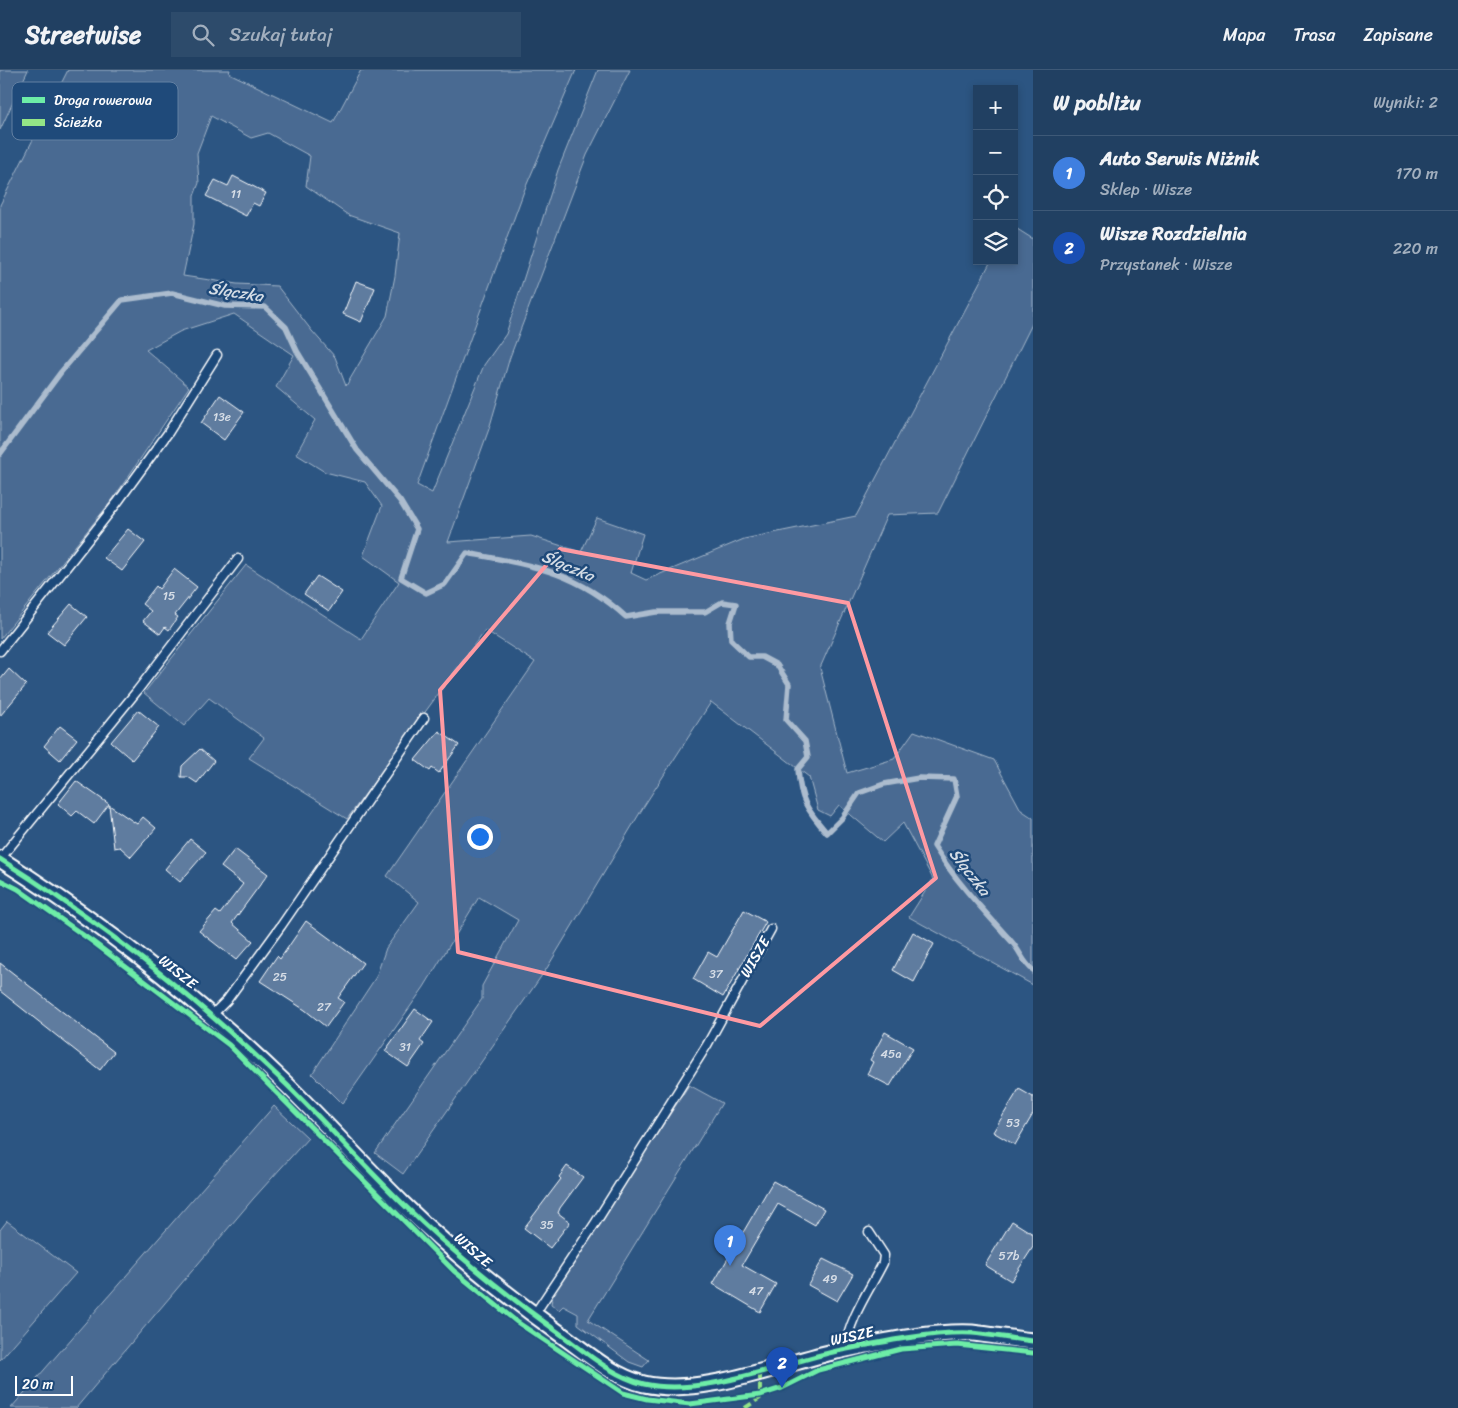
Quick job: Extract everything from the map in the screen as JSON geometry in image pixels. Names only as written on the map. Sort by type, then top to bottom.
[{"type":"street","name":"WISZE","points":[[0,859],[44,887],[116,938],[211,1016],[287,1086],[404,1205],[493,1284],[604,1366],[642,1384],[686,1388],[845,1350],[902,1339],[969,1333],[1033,1341]]},
{"type":"lane","points":[[0,651],[117,503],[168,433],[217,355]]},
{"type":"lane","points":[[0,859],[137,691],[238,559]]},
{"type":"lane","points":[[211,1016],[227,1000],[281,926],[424,718]]},
{"type":"lane","name":"WISZE","points":[[534,1315],[596,1222],[707,1045],[771,929]]},
{"type":"lane","points":[[845,1350],[847,1336],[856,1312],[883,1263],[884,1255],[869,1232]]},
{"type":"highlighted area","points":[[560,549],[848,603],[936,878],[760,1026],[458,952],[440,690]]},
{"type":"shaded area","points":[[0,70],[28,70],[22,82],[12,82],[12,104],[0,130]]},
{"type":"shaded area","points":[[68,70],[230,70],[229,73],[333,123],[361,70],[576,70],[524,191],[417,485],[432,493],[484,365],[506,334],[558,170],[598,70],[630,70],[587,155],[510,357],[489,429],[448,542],[531,536],[581,552],[597,518],[643,534],[631,573],[646,580],[744,539],[856,516],[989,265],[1018,265],[1018,230],[1033,239],[1033,322],[938,513],[887,515],[820,668],[847,773],[894,759],[914,731],[994,760],[1021,810],[1033,818],[1033,985],[909,917],[933,879],[903,823],[883,842],[839,805],[830,816],[818,810],[809,777],[711,702],[644,806],[547,968],[403,1174],[375,1153],[482,999],[482,986],[518,920],[479,897],[424,987],[342,1104],[312,1074],[376,977],[386,948],[419,902],[387,876],[535,662],[485,630],[347,819],[249,758],[264,738],[209,698],[184,726],[144,693],[246,565],[361,639],[399,582],[363,556],[382,506],[365,482],[325,472],[296,454],[315,420],[276,387],[294,355],[234,314],[181,331],[146,350],[189,387],[113,499],[0,639],[0,205],[33,140],[178,140],[178,82],[62,82]],"holes":[[[211,116],[251,138],[268,133],[310,156],[306,186],[348,215],[400,233],[395,276],[387,316],[346,386],[335,357],[277,286],[237,284],[183,276],[194,224],[194,196],[199,183],[197,153]]]},
{"type":"shaded area","points":[[689,1085],[722,1103],[588,1320],[649,1360],[643,1367],[629,1362],[578,1324],[578,1314],[563,1306],[559,1310],[551,1304],[553,1294]]},
{"type":"shaded area","points":[[274,1106],[308,1138],[253,1199],[76,1408],[11,1408]]},
{"type":"shaded area","points":[[7,1221],[76,1273],[0,1360],[0,1230]]},
{"type":"building","points":[[233,176],[266,193],[259,206],[253,203],[246,216],[206,196],[215,180],[228,186]]},
{"type":"building","points":[[356,281],[375,288],[361,322],[343,314]]},
{"type":"building","points":[[220,395],[244,412],[224,440],[201,423]]},
{"type":"building","points":[[128,529],[145,542],[122,571],[104,558]]},
{"type":"building","points":[[174,569],[197,587],[175,615],[178,617],[169,630],[165,627],[160,634],[143,621],[151,611],[142,604],[156,586],[159,589]]},
{"type":"building","points":[[317,576],[342,592],[329,611],[304,594]]},
{"type":"building","points":[[71,604],[87,617],[64,645],[47,632]]},
{"type":"building","points":[[9,669],[26,685],[0,716],[0,680]]},
{"type":"building","points":[[138,710],[159,727],[132,760],[111,742]]},
{"type":"building","points":[[60,726],[77,739],[60,760],[44,746]]},
{"type":"building","points":[[439,731],[459,745],[439,773],[432,768],[430,771],[415,760]]},
{"type":"building","points":[[200,749],[214,761],[197,783],[188,777],[181,777],[182,766]]},
{"type":"building","points":[[76,781],[109,804],[94,824],[77,811],[72,816],[58,804]]},
{"type":"building","points":[[109,805],[137,824],[143,817],[156,828],[131,857],[120,847],[114,848]]},
{"type":"building","points":[[190,839],[206,852],[180,882],[165,869]]},
{"type":"building","points":[[235,849],[268,874],[232,923],[253,941],[236,960],[199,931],[216,911],[220,914],[243,884],[221,867]]},
{"type":"building","points":[[744,910],[766,922],[723,997],[693,979],[708,952],[717,957]]},
{"type":"building","points":[[306,921],[363,963],[338,998],[344,1002],[326,1027],[305,1010],[260,981],[277,956],[280,959]]},
{"type":"building","points":[[913,932],[934,944],[914,982],[893,970]]},
{"type":"building","points":[[0,963],[114,1052],[100,1070],[0,991]]},
{"type":"building","points":[[415,1009],[433,1022],[420,1041],[424,1044],[408,1067],[385,1051]]},
{"type":"building","points":[[885,1032],[913,1048],[890,1086],[867,1074],[873,1062],[870,1060]]},
{"type":"building","points":[[1019,1089],[1033,1097],[1033,1114],[1015,1145],[993,1132]]},
{"type":"building","points":[[567,1166],[583,1177],[560,1208],[558,1213],[570,1222],[550,1248],[524,1228],[561,1179],[559,1177]]},
{"type":"building","points":[[773,1181],[824,1209],[815,1225],[778,1204],[742,1265],[776,1284],[760,1312],[713,1284]]},
{"type":"building","points":[[1012,1221],[1033,1234],[1033,1247],[1011,1281],[985,1265]]},
{"type":"building","points":[[823,1259],[853,1274],[837,1301],[808,1285]]},
{"type":"waterway","name":"Ślączka","points":[[0,454],[61,372],[122,300],[172,293],[225,306],[265,307],[286,327],[297,351],[357,450],[400,501],[417,529],[401,578],[426,593],[445,584],[467,553],[552,572],[589,589],[626,617],[656,612],[705,612],[722,602],[736,604],[730,623],[731,640],[749,657],[762,657],[777,665],[789,684],[786,720],[805,741],[808,757],[798,769],[799,780],[806,804],[820,825],[827,833],[842,818],[859,793],[884,784],[919,778],[954,779],[957,796],[934,846],[961,884],[1012,942],[1033,970]]},
{"type":"marked path","points":[[745,1408],[760,1398],[760,1371]]},
{"type":"cycle path","points":[[0,859],[76,910],[149,964],[184,993],[286,1084],[388,1189],[439,1238],[515,1300],[597,1361],[620,1375],[644,1384],[667,1387],[691,1386],[716,1383],[837,1351],[922,1336],[972,1333],[1033,1341]]},
{"type":"cycle path","points":[[0,880],[18,889],[93,942],[229,1045],[454,1271],[517,1322],[623,1393],[647,1399],[690,1404],[760,1395],[782,1388],[818,1370],[901,1349],[957,1345],[1033,1353]]},
{"type":"place","name":"Auto Serwis Niżnik","points":[[730,1266]]},
{"type":"place","name":"Wisze Rozdzielnia","points":[[782,1388]]}]
